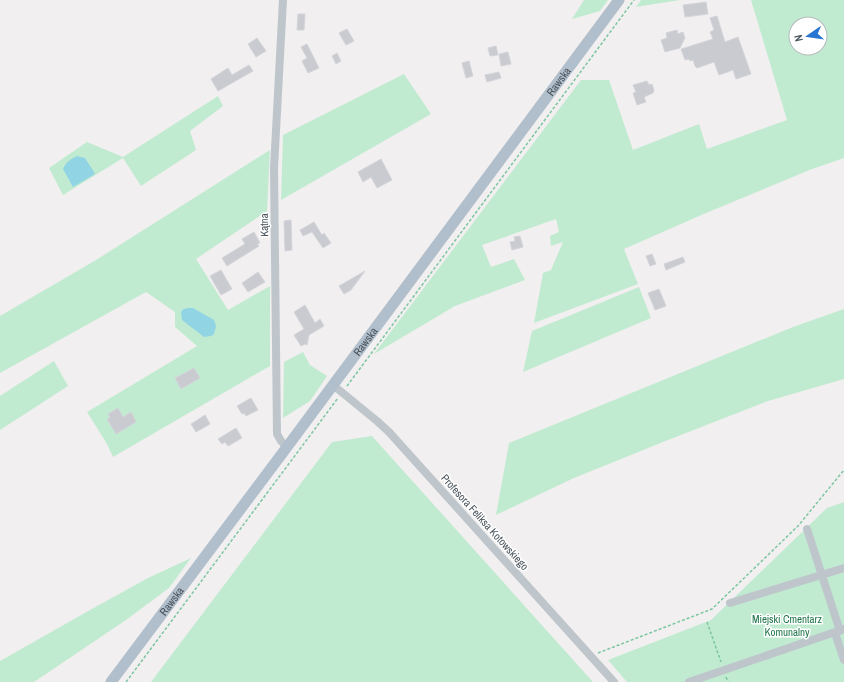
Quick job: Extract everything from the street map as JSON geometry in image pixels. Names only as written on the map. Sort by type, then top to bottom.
[{"type":"main road","name":"Rawska","points":[[111,682],[619,0]]},
{"type":"street","name":"Kątna","points":[[283,0],[274,176],[277,434],[280,441],[287,447]]},
{"type":"street","name":"Profesora Feliksa Kotowskiego","points":[[333,385],[378,421],[389,432],[614,682]]},
{"type":"street","points":[[807,529],[840,631],[844,660]]},
{"type":"street","points":[[730,602],[844,568]]},
{"type":"street","points":[[689,682],[806,641],[840,631]]},
{"type":"path","points":[[126,682],[634,0]]},
{"type":"path","points":[[590,656],[712,609],[798,526],[844,470]]},
{"type":"path","points":[[707,622],[728,682]]},
{"type":"green space","points":[[584,0],[608,0],[600,11],[572,19]]},
{"type":"green space","points":[[641,0],[680,0],[636,7]]},
{"type":"green space","points":[[751,0],[844,0],[844,158],[812,169],[624,249],[638,284],[534,323],[543,273],[551,270],[563,242],[551,246],[550,236],[559,232],[556,219],[482,245],[491,267],[514,259],[525,280],[455,306],[374,354],[581,80],[609,80],[633,150],[699,124],[707,149],[787,120]]},
{"type":"green space","points":[[404,74],[431,114],[281,200],[283,135]]},
{"type":"green space","points":[[218,96],[223,106],[190,131],[196,150],[141,186],[123,158],[63,195],[49,168],[87,142],[123,157]]},
{"type":"green space","points":[[270,150],[267,211],[196,259],[228,310],[270,286],[270,366],[113,457],[107,444],[87,412],[197,346],[175,327],[175,312],[146,292],[0,373],[0,316],[96,260]]},
{"type":"green space","points":[[639,287],[651,318],[523,372],[532,331]]},
{"type":"green space","points":[[844,309],[844,379],[768,401],[668,440],[574,478],[496,515],[509,443],[793,327]]},
{"type":"green space","points":[[303,352],[310,365],[327,376],[310,401],[283,418],[284,362]]},
{"type":"green space","points":[[54,361],[68,386],[0,430],[0,396]]},
{"type":"green space","points":[[372,436],[593,682],[151,682],[332,442]]},
{"type":"green space","name":"Miejski Cmentarz Komunalny","points":[[844,502],[844,682],[627,682],[608,660],[711,620],[827,508]]},
{"type":"green space","points":[[191,558],[169,588],[126,620],[34,682],[0,682],[0,661],[148,578]]},
{"type":"water","points":[[77,156],[85,158],[95,174],[73,187],[63,169],[69,161]]},
{"type":"water","points":[[193,308],[214,320],[216,326],[214,334],[204,337],[182,320],[182,310]]},
{"type":"building","points":[[706,2],[708,14],[685,17],[683,5]]},
{"type":"building","points":[[298,14],[305,14],[304,30],[297,30]]},
{"type":"building","points":[[717,16],[725,42],[738,37],[751,74],[736,79],[733,70],[719,75],[714,62],[697,68],[693,60],[685,60],[681,49],[713,39],[710,32],[714,30],[710,18]]},
{"type":"building","points":[[347,29],[354,41],[346,45],[339,33]]},
{"type":"building","points":[[677,30],[678,34],[683,32],[685,38],[680,48],[665,52],[661,40],[667,38],[666,33]]},
{"type":"building","points":[[257,38],[266,51],[256,57],[248,44]]},
{"type":"building","points":[[307,44],[319,68],[308,73],[302,61],[307,58],[301,47]]},
{"type":"building","points":[[496,46],[498,55],[490,56],[488,48]]},
{"type":"building","points":[[508,52],[511,64],[501,66],[499,54]]},
{"type":"building","points":[[337,53],[341,61],[336,64],[332,56]]},
{"type":"building","points":[[469,61],[473,76],[466,78],[462,63]]},
{"type":"building","points":[[249,65],[253,71],[218,91],[211,79],[228,68],[232,75]]},
{"type":"building","points":[[499,72],[501,78],[487,82],[485,75]]},
{"type":"building","points":[[647,81],[649,85],[652,84],[654,90],[653,93],[644,97],[646,102],[637,105],[633,93],[636,92],[633,85]]},
{"type":"building","points":[[381,159],[392,180],[377,188],[371,177],[363,182],[358,172]]},
{"type":"building","points":[[291,220],[292,250],[285,251],[284,221]]},
{"type":"building","points":[[314,222],[322,235],[324,233],[331,243],[323,248],[312,232],[303,236],[300,230]]},
{"type":"building","points":[[254,232],[260,243],[257,244],[259,246],[227,266],[222,258],[245,244],[242,239]]},
{"type":"building","points":[[520,236],[523,247],[512,250],[510,242],[515,241],[514,237]]},
{"type":"building","points":[[652,254],[656,264],[650,266],[646,256]]},
{"type":"building","points":[[683,257],[685,262],[666,270],[664,264]]},
{"type":"building","points":[[221,270],[232,289],[221,295],[210,276]]},
{"type":"building","points":[[365,271],[351,290],[344,294],[339,286]]},
{"type":"building","points":[[258,272],[265,282],[248,292],[242,283]]},
{"type":"building","points":[[659,289],[666,306],[655,310],[648,293]]},
{"type":"building","points":[[305,305],[315,323],[320,319],[324,326],[309,335],[307,345],[305,344],[301,346],[294,335],[304,329],[294,312]]},
{"type":"building","points":[[194,368],[200,378],[181,389],[175,378]]},
{"type":"building","points":[[251,398],[258,410],[246,416],[244,413],[242,414],[237,406]]},
{"type":"building","points":[[118,408],[123,417],[131,412],[136,422],[116,434],[107,419],[110,418],[108,414]]},
{"type":"building","points":[[205,415],[210,424],[196,432],[191,424]]},
{"type":"building","points":[[236,428],[242,438],[228,446],[225,442],[222,444],[218,439]]}]
